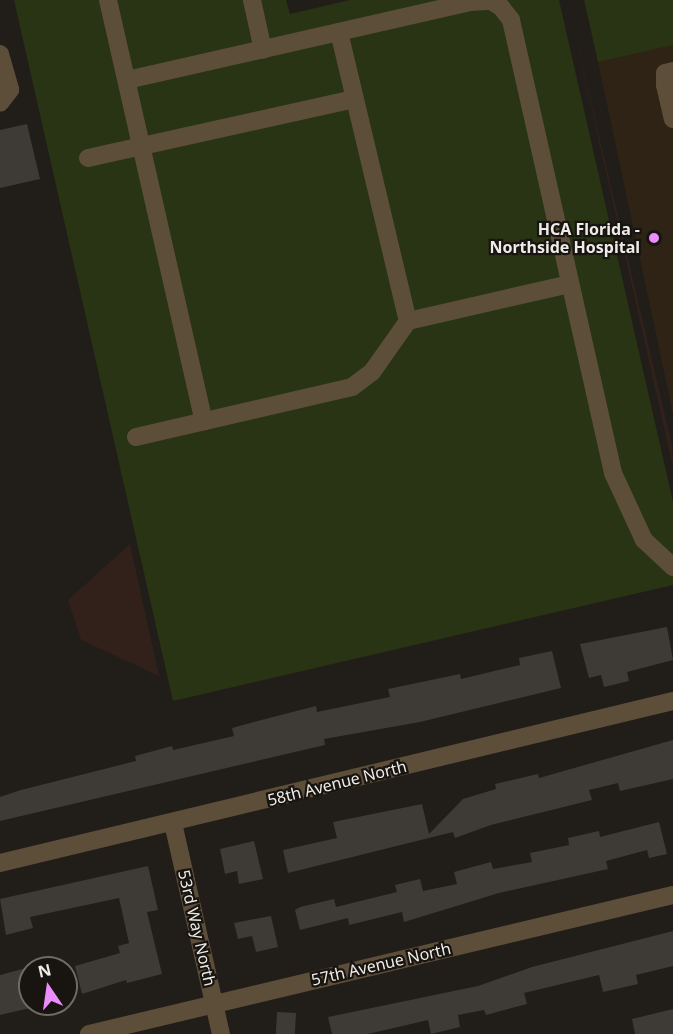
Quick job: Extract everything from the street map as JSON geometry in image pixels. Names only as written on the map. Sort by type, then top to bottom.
[{"type":"street","points":[[108,0],[204,421]]},
{"type":"street","points":[[252,0],[263,50]]},
{"type":"street","points":[[127,80],[469,2],[491,1],[501,7],[511,20],[613,473],[644,540],[673,567]]},
{"type":"street","points":[[339,32],[408,321]]},
{"type":"street","points":[[0,54],[10,90],[4,100]]},
{"type":"street","points":[[673,71],[665,73],[665,85],[673,119]]},
{"type":"street","points":[[88,158],[354,99]]},
{"type":"street","points":[[136,437],[352,387],[372,372],[408,321],[570,284]]},
{"type":"street","name":"58th Avenue North","points":[[0,863],[673,701]]},
{"type":"street","name":"53rd Way North","points":[[173,823],[221,1034]]},
{"type":"street","name":"57th Avenue North","points":[[89,1034],[673,895]]},
{"type":"shaded area","points":[[567,0],[672,445],[673,467]]},
{"type":"shaded area","name":"HCA Florida - Northside Hospital","points":[[598,0],[673,24],[673,414],[598,62]]},
{"type":"shaded area","points":[[130,544],[159,676],[81,640],[68,600]]},
{"type":"green space","points":[[14,0],[286,0],[290,14],[350,0],[559,0],[673,502],[673,585],[173,701]]},
{"type":"green space","points":[[584,0],[673,0],[673,45],[598,62]]},
{"type":"building","points":[[27,124],[40,179],[0,188],[0,130]]},
{"type":"building","points":[[667,627],[673,660],[627,672],[629,681],[604,687],[601,675],[589,678],[580,644]]},
{"type":"building","points":[[552,651],[561,688],[420,722],[324,739],[325,745],[0,821],[0,797],[21,790],[136,761],[135,756],[172,746],[173,750],[234,736],[232,728],[273,717],[316,706],[317,712],[390,697],[388,689],[460,674],[461,679],[520,665],[519,658]]},
{"type":"building","points":[[673,740],[673,779],[620,791],[618,783],[589,790],[592,800],[491,825],[455,838],[453,832],[288,873],[283,850],[337,838],[333,822],[422,804],[429,834],[463,799],[496,789],[495,784],[538,774],[539,778]]},
{"type":"building","points":[[659,822],[667,854],[649,858],[647,850],[606,861],[608,869],[499,893],[404,922],[402,912],[349,925],[348,918],[300,930],[295,910],[300,907],[334,899],[336,907],[397,892],[395,885],[420,879],[423,891],[457,884],[454,872],[491,862],[493,869],[532,862],[530,853],[569,845],[568,838],[599,831],[600,837]]},
{"type":"building","points":[[254,841],[263,879],[239,884],[237,871],[225,874],[220,849]]},
{"type":"building","points":[[148,866],[158,910],[147,912],[162,974],[127,983],[126,980],[82,994],[78,965],[120,953],[118,946],[129,943],[119,898],[30,917],[33,928],[6,935],[0,899]]},
{"type":"building","points":[[271,916],[278,947],[256,952],[252,936],[238,939],[234,923]]},
{"type":"building","points":[[673,931],[673,966],[636,975],[638,984],[603,992],[599,975],[524,993],[527,1004],[486,1015],[484,1010],[458,1015],[460,1027],[431,1034],[428,1020],[368,1034],[332,1034],[328,1017],[478,986],[532,967]]},
{"type":"building","points":[[18,970],[18,1011],[0,1015],[0,975]]},
{"type":"building","points":[[673,1009],[673,1034],[635,1034],[632,1019]]},
{"type":"building","points":[[277,1012],[296,1013],[295,1034],[276,1034]]},
{"type":"place","name":"HCA Florida - Northside Hospital","points":[[654,238]]}]
